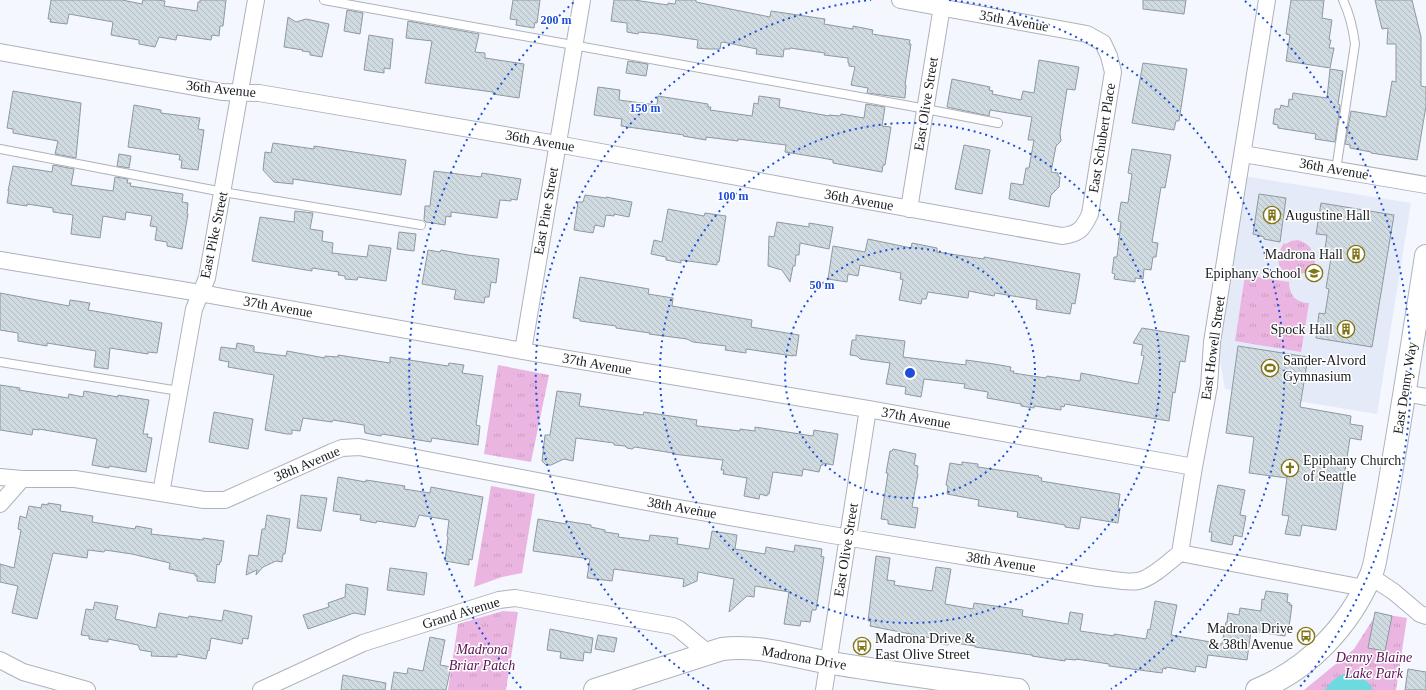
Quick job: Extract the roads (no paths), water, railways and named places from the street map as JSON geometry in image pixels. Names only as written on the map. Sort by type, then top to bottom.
[{"type":"street","name":"East Pike Street","points":[[161,493],[194,310],[207,278],[256,0]]},
{"type":"street","name":"East Pine Street","points":[[523,351],[582,0]]},
{"type":"street","name":"35th Avenue","points":[[900,0],[942,4],[1087,34],[1103,43]]},
{"type":"street","name":"East Howell Street","points":[[1180,553],[1209,386],[1212,342],[1267,0]]},
{"type":"street","name":"East Olive Street","points":[[909,209],[942,4]]},
{"type":"street","name":"East Schubert Place","points":[[1079,231],[1086,224],[1090,214],[1113,72],[1109,56],[1103,43]]},
{"type":"street","name":"36th Avenue","points":[[0,52],[222,92],[259,93],[557,144],[1062,236],[1071,235],[1079,231]]},
{"type":"street","name":"36th Avenue","points":[[1243,154],[1426,185]]},
{"type":"street","name":"East Denny Way","points":[[1367,582],[1385,510],[1426,256]]},
{"type":"street","name":"37th Avenue","points":[[0,260],[200,293],[523,351],[868,409],[1194,467]]},
{"type":"street","points":[[1404,393],[1426,397]]},
{"type":"street","name":"East Olive Street","points":[[824,690],[868,409]]},
{"type":"street","name":"38th Avenue","points":[[0,477],[22,479],[75,479],[204,500],[225,500],[342,448],[359,447],[848,538],[1120,580],[1139,580],[1156,572],[1180,553]]},
{"type":"street","points":[[0,504],[22,479]]},
{"type":"street","points":[[1180,553],[1367,582],[1394,592],[1420,614],[1426,616]]},
{"type":"street","points":[[1265,689],[1302,665],[1323,648],[1339,630],[1367,582]]},
{"type":"street","name":"Grand Avenue","points":[[261,690],[363,643],[498,600],[509,599],[537,602],[673,626],[679,629],[709,654]]},
{"type":"street","name":"Madrona Drive","points":[[595,690],[722,649],[737,647],[752,648],[829,663],[1018,690]]},
{"type":"street","points":[[0,660],[23,672],[87,690]]},
{"type":"lane","points":[[324,0],[998,123]]},
{"type":"lane","points":[[1336,170],[1355,44],[1349,13],[1342,0]]},
{"type":"lane","points":[[0,149],[223,192],[421,225]]},
{"type":"lane","points":[[0,362],[179,392]]},
{"type":"water","points":[[1344,674],[1353,675],[1365,680],[1373,690],[1325,690],[1333,680]]},
{"type":"place","name":"Augustine Hall","points":[[1272,215]]},
{"type":"place","name":"Madrona Hall","points":[[1356,254]]},
{"type":"place","name":"Epiphany School","points":[[1314,273]]},
{"type":"place","name":"Spock Hall","points":[[1346,329]]},
{"type":"place","name":"Sander-Alvord Gymnasium","points":[[1270,368]]},
{"type":"place","name":"Epiphany Church of Seattle","points":[[1290,468]]},
{"type":"place","name":"Madrona Drive & 38th Avenue","points":[[1306,636]]},
{"type":"place","name":"Madrona Drive & East Olive Street","points":[[862,646]]},
{"type":"park label","name":"Madrona Briar Patch","points":[[482,658]]},
{"type":"park label","name":"Denny Blaine Lake Park","points":[[1374,666]]}]
